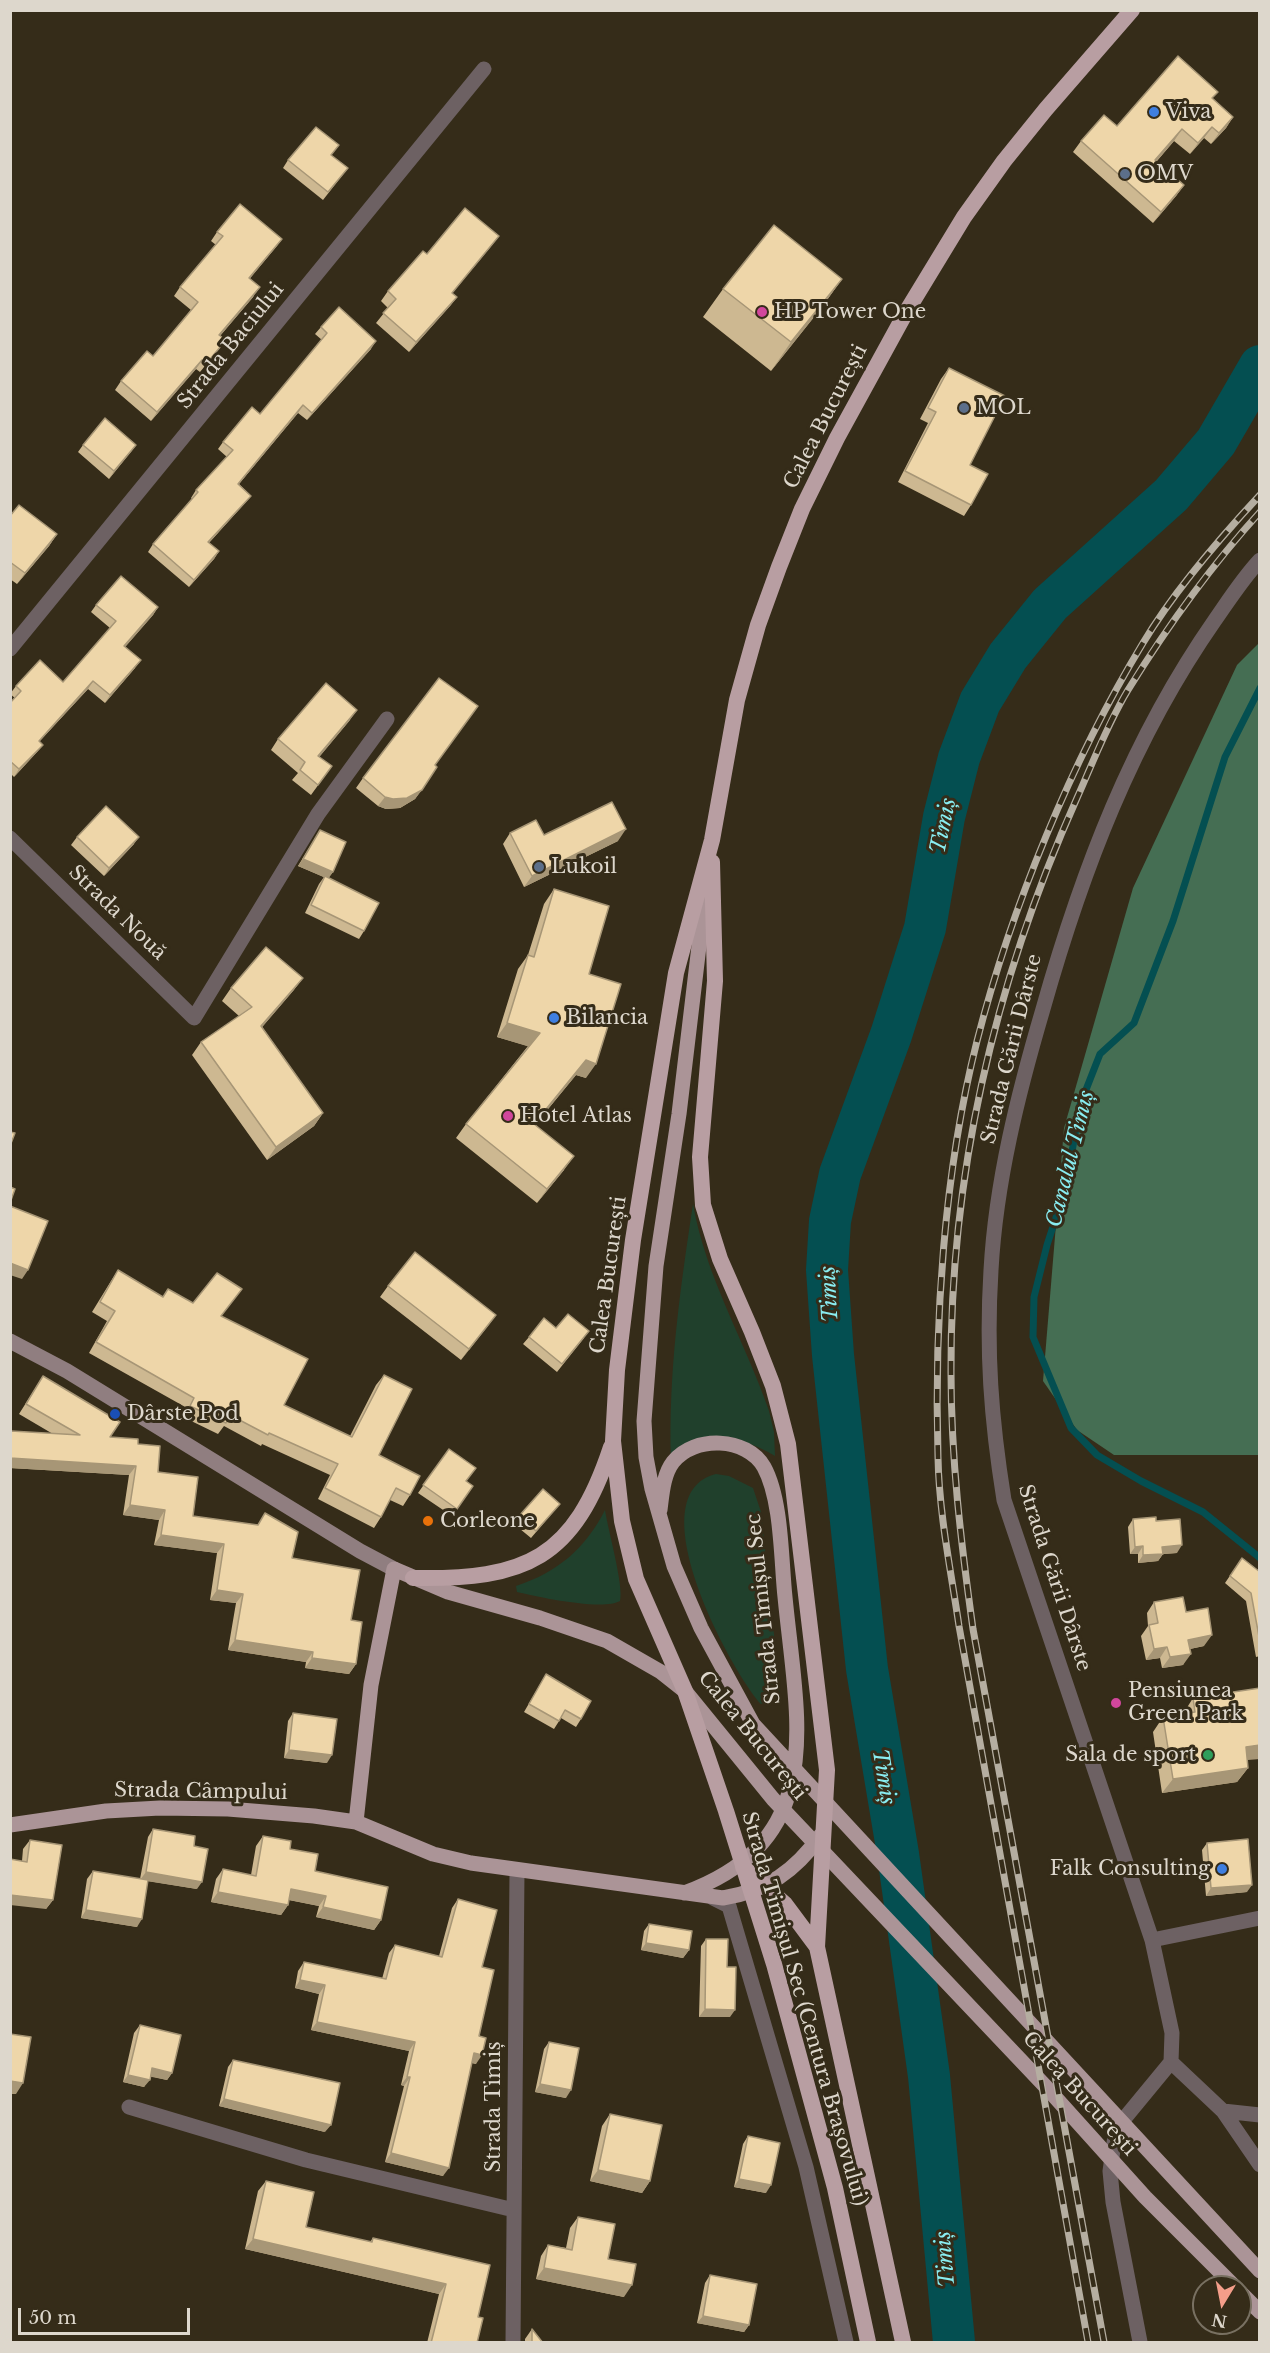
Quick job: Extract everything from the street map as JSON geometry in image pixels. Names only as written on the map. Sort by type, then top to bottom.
[{"type":"highway","name":"Calea București","points":[[686,1692],[636,1579],[622,1521],[613,1441],[617,1370],[633,1240],[676,973],[712,840],[729,735],[758,625],[802,509],[899,323],[964,217],[1046,109],[1132,10]]},
{"type":"highway","name":"Strada Timișul Sec (Centura Brașovului)","points":[[712,840],[715,981],[700,1158],[704,1206],[720,1259],[773,1386],[789,1444],[825,1744],[827,1791],[817,1947],[903,2343]]},
{"type":"highway","points":[[413,1578],[451,1579],[501,1573],[526,1564],[554,1548],[574,1527],[590,1499],[613,1441]]},
{"type":"highway","name":"Strada Timișul Sec (Centura Brașovului)","points":[[686,1692],[726,1811],[810,2091],[851,2256],[868,2343]]},
{"type":"highway","points":[[741,1865],[801,1923],[817,1947]]},
{"type":"main road","name":"Calea București","points":[[712,840],[679,1114],[656,1266],[646,1364],[644,1421],[646,1457],[659,1519],[674,1566],[701,1628],[753,1724],[1260,2271]]},
{"type":"main road","points":[[10,1341],[67,1371],[340,1539],[394,1569],[448,1592],[549,1621],[607,1641],[661,1672],[686,1692]]},
{"type":"main road","name":"Strada Timișul Sec","points":[[659,1519],[664,1483],[673,1462],[691,1449],[708,1445],[739,1446],[754,1455],[764,1467],[776,1511],[797,1717],[796,1751],[789,1792],[772,1833],[741,1865],[704,1886],[684,1893]]},
{"type":"main road","points":[[394,1569],[371,1685],[356,1822],[433,1854],[517,1871],[713,1898],[745,1895],[766,1887],[793,1868],[824,1832]]},
{"type":"main road","name":"Calea București","points":[[686,1692],[756,1778],[1046,2087],[1144,2197],[1222,2275]]},
{"type":"main road","name":"Strada Câmpului","points":[[10,1824],[106,1810],[160,1808],[228,1809],[356,1822]]},
{"type":"street","name":"Strada Baciului","points":[[10,649],[484,69]]},
{"type":"street","name":"Strada Gării Dârste","points":[[1171,2062],[1172,2034],[1152,1940],[1004,1500],[992,1426],[988,1348],[991,1268],[999,1196],[1018,1095],[1062,941],[1121,782],[1182,668],[1260,560]]},
{"type":"street","name":"Strada Nouă","points":[[10,837],[194,1018],[318,814],[387,719]]},
{"type":"street","name":"Strada Timiș","points":[[513,2343],[517,1871]]},
{"type":"street","points":[[713,1898],[729,1906],[765,2022],[806,2167],[846,2343]]},
{"type":"street","points":[[1152,1940],[1260,1918]]},
{"type":"street","points":[[1140,2343],[1113,2202],[1110,2171],[1115,2136],[1124,2119],[1171,2062],[1223,2111],[1260,2165]]},
{"type":"street","points":[[129,2107],[306,2160],[514,2210]]},
{"type":"street","points":[[1223,2111],[1260,2115]]},
{"type":"green space","points":[[1259,643],[1259,1455],[1114,1455],[1077,1430],[1043,1381],[1064,1128],[1133,888],[1237,665]]},
{"type":"green space","points":[[693,1204],[716,1284],[769,1411],[774,1432],[775,1456],[760,1448],[734,1441],[711,1444],[671,1461],[673,1364]]},
{"type":"green space","points":[[716,1474],[729,1476],[753,1488],[761,1512],[780,1691],[777,1698],[761,1704],[729,1656],[712,1621],[696,1583],[687,1546],[685,1513],[694,1488]]},
{"type":"green space","points":[[605,1510],[618,1571],[620,1601],[612,1604],[585,1604],[517,1592],[516,1586],[545,1574],[569,1557],[589,1536]]},
{"type":"building","points":[[1178,56],[1218,92],[1212,98],[1233,117],[1219,133],[1212,127],[1198,143],[1182,129],[1155,160],[1184,185],[1161,212],[1081,141],[1104,115],[1117,126]]},
{"type":"building","points":[[316,127],[339,145],[331,155],[348,168],[328,192],[288,160]]},
{"type":"building","points":[[240,204],[282,239],[249,278],[260,287],[219,335],[226,340],[206,364],[202,360],[157,412],[121,381],[147,351],[153,356],[198,302],[180,287],[223,236],[217,232]]},
{"type":"building","points":[[465,208],[499,236],[452,293],[457,297],[416,342],[383,313],[396,299],[388,291],[423,251],[427,254]]},
{"type":"building","points":[[774,225],[842,279],[791,342],[723,289]]},
{"type":"building","points":[[339,307],[376,341],[312,413],[303,405],[238,484],[251,496],[208,542],[219,551],[194,580],[153,544],[198,492],[196,490],[233,450],[223,442],[252,407],[260,414],[327,333],[321,327]]},
{"type":"building","points":[[949,368],[1005,396],[970,465],[988,474],[971,505],[905,471],[936,412],[928,408]]},
{"type":"building","points":[[105,418],[136,445],[114,471],[83,445]]},
{"type":"building","points":[[19,505],[57,534],[25,573],[10,562],[10,516]]},
{"type":"building","points":[[121,576],[158,607],[124,646],[141,660],[110,695],[93,681],[39,741],[43,745],[19,769],[10,761],[10,703],[21,691],[16,686],[40,660],[63,682],[116,621],[96,605]]},
{"type":"building","points":[[439,678],[478,706],[435,765],[437,767],[422,790],[407,798],[385,797],[363,778]]},
{"type":"building","points":[[326,683],[357,710],[318,756],[332,766],[318,785],[300,770],[305,762],[278,739]]},
{"type":"building","name":"Lukoil","points":[[612,802],[626,829],[532,876],[510,833],[536,820],[544,835]]},
{"type":"building","points":[[106,806],[139,837],[109,868],[77,837]]},
{"type":"building","points":[[320,830],[346,842],[333,872],[303,859]]},
{"type":"building","points":[[325,876],[379,903],[364,931],[311,905]]},
{"type":"building","points":[[554,889],[609,906],[589,974],[621,984],[596,1064],[586,1060],[534,1124],[574,1156],[547,1189],[466,1124],[540,1033],[507,1023],[528,955],[534,957]]},
{"type":"building","points":[[266,947],[303,978],[261,1026],[323,1113],[276,1147],[201,1042],[252,1007],[231,988]]},
{"type":"building","points":[[10,1132],[15,1133],[10,1146]]},
{"type":"building","points":[[10,1187],[15,1189],[10,1203]]},
{"type":"building","points":[[10,1206],[48,1221],[28,1270],[10,1263]]},
{"type":"building","points":[[415,1252],[496,1315],[469,1349],[388,1286]]},
{"type":"building","points":[[118,1270],[163,1297],[168,1289],[193,1303],[217,1273],[242,1289],[221,1316],[308,1359],[284,1405],[352,1437],[384,1375],[412,1389],[379,1455],[420,1476],[410,1495],[396,1488],[381,1517],[325,1488],[338,1464],[269,1433],[268,1435],[230,1415],[226,1423],[190,1406],[194,1398],[96,1342],[115,1311],[100,1302]]},
{"type":"building","points":[[568,1314],[589,1331],[562,1364],[529,1337],[544,1318],[556,1328]]},
{"type":"building","points":[[43,1376],[120,1422],[110,1437],[138,1439],[138,1444],[160,1446],[158,1472],[198,1477],[193,1516],[258,1525],[265,1513],[298,1532],[292,1558],[360,1570],[351,1620],[362,1622],[356,1664],[312,1658],[313,1652],[235,1640],[243,1594],[217,1590],[224,1544],[161,1535],[165,1510],[130,1505],[136,1466],[10,1458],[11,1431],[80,1435],[26,1404]]},
{"type":"building","points":[[449,1449],[476,1468],[466,1481],[473,1486],[457,1509],[423,1485]]},
{"type":"building","points":[[543,1489],[560,1504],[536,1531],[519,1516]]},
{"type":"building","points":[[1156,1517],[1156,1521],[1180,1519],[1182,1545],[1162,1547],[1163,1554],[1143,1555],[1143,1546],[1135,1547],[1133,1519]]},
{"type":"building","points":[[1242,1558],[1260,1572],[1260,1642],[1251,1593],[1230,1576]]},
{"type":"building","points":[[1183,1597],[1186,1612],[1208,1608],[1212,1635],[1188,1640],[1191,1654],[1170,1657],[1167,1647],[1154,1649],[1149,1625],[1158,1623],[1154,1602]]},
{"type":"building","points":[[546,1674],[591,1701],[581,1719],[565,1710],[559,1721],[529,1704]]},
{"type":"building","name":"Sala de sport","points":[[1260,1688],[1260,1745],[1246,1747],[1248,1768],[1173,1779],[1163,1717],[1195,1712],[1193,1698]]},
{"type":"building","points":[[293,1713],[337,1719],[332,1755],[289,1750]]},
{"type":"building","points":[[153,1829],[195,1836],[194,1846],[208,1849],[202,1882],[146,1872]]},
{"type":"building","points":[[263,1836],[291,1841],[290,1849],[318,1854],[315,1871],[388,1887],[381,1920],[323,1907],[326,1896],[291,1889],[288,1905],[218,1892],[223,1869],[256,1876]]},
{"type":"building","points":[[1248,1839],[1252,1885],[1211,1888],[1207,1843]]},
{"type":"building","points":[[30,1840],[62,1845],[53,1900],[10,1895],[10,1859],[27,1862]]},
{"type":"building","points":[[93,1871],[148,1880],[142,1919],[86,1910]]},
{"type":"building","points":[[458,1899],[497,1910],[482,1967],[494,1970],[479,2036],[486,2038],[482,2055],[474,2053],[449,2168],[391,2153],[410,2077],[407,2077],[415,2042],[317,2022],[325,1985],[300,1980],[304,1962],[386,1979],[395,1945],[442,1957]]},
{"type":"building","points":[[649,1924],[692,1931],[689,1950],[646,1943]]},
{"type":"building","points":[[706,1939],[728,1939],[727,1967],[736,1967],[735,2010],[705,2009]]},
{"type":"building","points":[[140,2025],[181,2035],[172,2073],[152,2068],[150,2080],[128,2075]]},
{"type":"building","points":[[10,2034],[31,2037],[23,2083],[10,2081]]},
{"type":"building","points":[[549,2042],[579,2048],[571,2090],[540,2084]]},
{"type":"building","points":[[233,2060],[340,2083],[331,2125],[224,2099]]},
{"type":"building","points":[[610,2114],[662,2125],[650,2181],[598,2170]]},
{"type":"building","points":[[748,2136],[780,2143],[771,2185],[739,2179]]},
{"type":"building","points":[[266,2181],[314,2192],[306,2227],[372,2242],[373,2238],[490,2265],[478,2317],[483,2318],[477,2343],[431,2343],[446,2284],[253,2239]]},
{"type":"building","points":[[578,2217],[615,2224],[608,2259],[636,2264],[632,2285],[544,2268],[548,2245],[572,2250]]},
{"type":"building","points":[[710,2275],[757,2284],[749,2325],[703,2316]]},
{"type":"building","points":[[532,2329],[543,2343],[532,2343]]},
{"type":"waterway","name":"Timiș","points":[[954,2342],[929,2076],[898,1854],[867,1669],[833,1355],[827,1270],[830,1221],[840,1174],[891,1035],[925,928],[944,817],[959,758],[980,702],[1008,656],[1050,604],[1171,495],[1216,442],[1260,366]]},
{"type":"waterway","name":"Canalul Timiș","points":[[1260,688],[1225,757],[1173,921],[1134,1023],[1100,1054],[1080,1105],[1066,1187],[1047,1245],[1034,1297],[1033,1337],[1071,1428],[1097,1455],[1141,1481],[1203,1512],[1260,1558]]},
{"type":"railway","points":[[1088,2342],[959,1626],[943,1521],[937,1406],[940,1301],[949,1194],[966,1091],[991,991],[1026,887],[1068,785],[1117,688],[1155,624],[1198,566],[1260,495]]},
{"type":"railway","points":[[1104,2342],[973,1629],[957,1501],[951,1404],[953,1297],[959,1224],[969,1151],[983,1079],[1001,1007],[1048,867],[1077,798],[1114,716],[1143,666],[1207,575],[1260,512]]},
{"type":"place","name":"Viva","points":[[1154,112]]},
{"type":"place","name":"OMV","points":[[1125,174]]},
{"type":"place","name":"HP Tower One","points":[[762,312]]},
{"type":"place","name":"MOL","points":[[964,408]]},
{"type":"place","name":"Lukoil","points":[[539,867]]},
{"type":"place","name":"Bilancia","points":[[554,1018]]},
{"type":"place","name":"Hotel Atlas","points":[[508,1116]]},
{"type":"place","name":"Dârste Pod","points":[[115,1414]]},
{"type":"place","name":"Corleone","points":[[428,1521]]},
{"type":"place","name":"Pensiunea Green Park","points":[[1116,1703]]},
{"type":"place","name":"Sala de sport","points":[[1208,1755]]},
{"type":"place","name":"Falk Consulting","points":[[1222,1869]]}]
